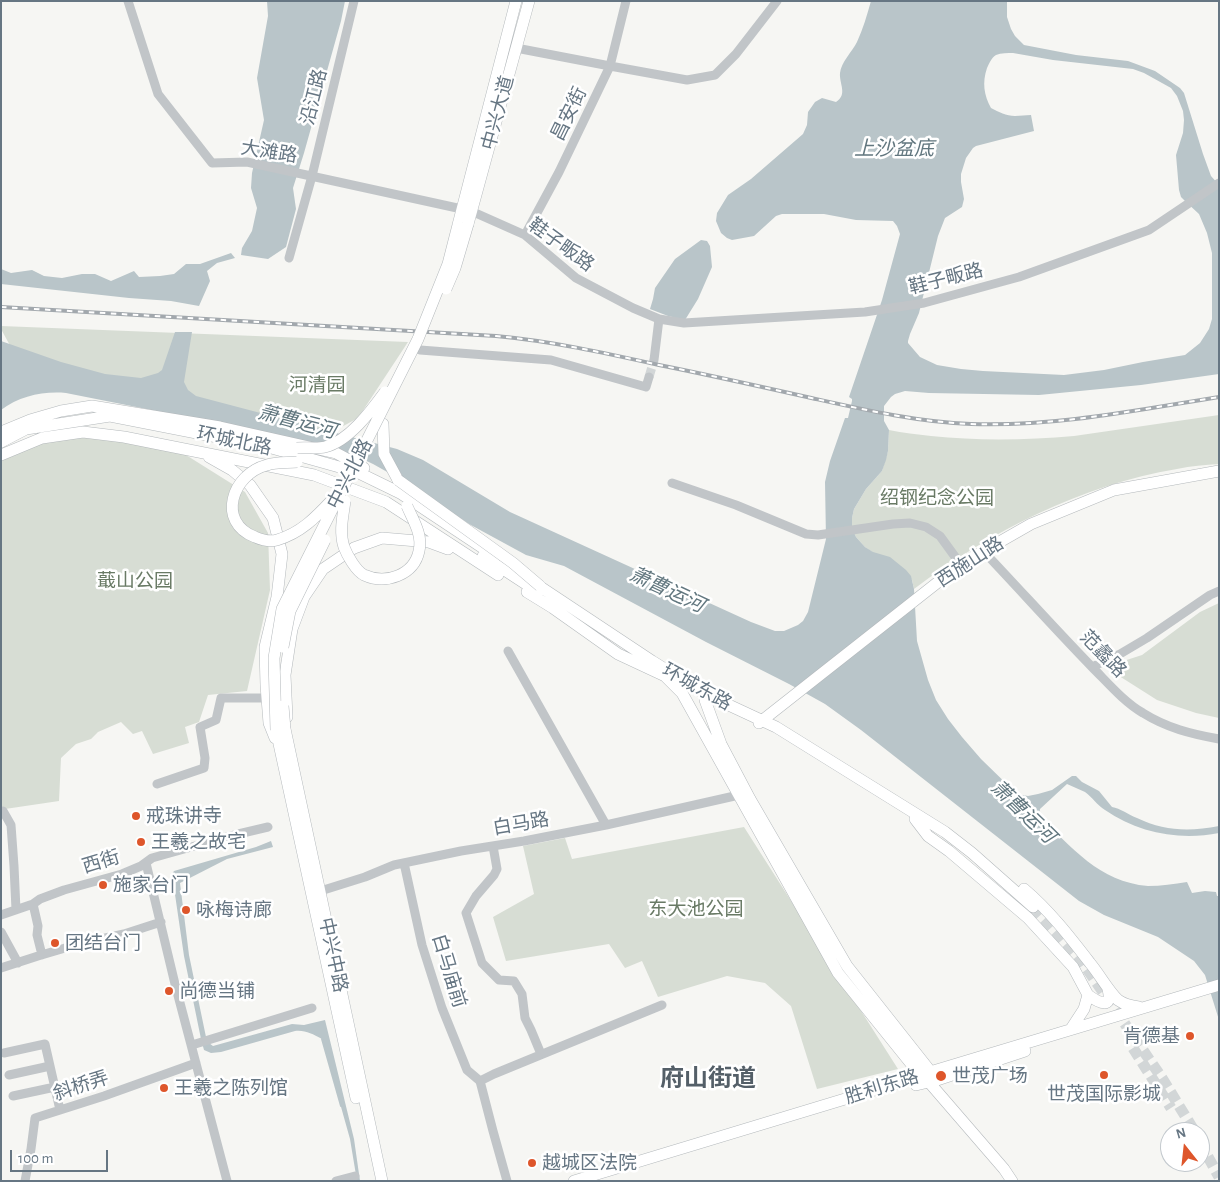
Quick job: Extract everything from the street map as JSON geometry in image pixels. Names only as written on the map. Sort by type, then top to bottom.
[{"type":"main road","name":"中兴大道","points":[[467,210],[516,1]]},
{"type":"main road","name":"中兴大道","points":[[463,224],[529,1]]},
{"type":"main road","name":"中兴北路","points":[[280,729],[274,658],[282,609],[383,424],[420,350],[455,268],[463,224]]},
{"type":"main road","name":"中兴北路","points":[[343,496],[418,339],[463,224]]},
{"type":"main road","points":[[110,416],[189,427],[298,448],[325,447],[341,439],[364,419],[402,371]]},
{"type":"main road","points":[[1,432],[30,420],[92,406],[220,426],[336,453],[491,543],[532,576],[649,650],[682,693],[838,973],[929,1077],[1010,1165],[1021,1181]]},
{"type":"main road","name":"环城北路","points":[[1,442],[26,429],[110,416],[267,450],[355,475]]},
{"type":"main road","points":[[383,424],[384,454],[398,480],[513,563],[540,586]]},
{"type":"main road","points":[[1,455],[42,438],[83,432],[124,437],[314,475],[386,502],[466,555],[553,608],[618,654],[666,674]]},
{"type":"main road","name":"环城北路","points":[[267,450],[297,462],[355,475]]},
{"type":"main road","points":[[199,451],[232,470],[250,485],[273,518],[282,554],[278,597],[265,646],[269,723],[282,757]]},
{"type":"main road","points":[[297,462],[267,464],[243,478],[234,493],[232,502],[233,515],[237,525],[248,535],[262,540],[275,541],[294,534],[343,496]]},
{"type":"main road","name":"西施山路","points":[[760,722],[787,704],[960,568],[1031,524],[1114,490],[1219,471]]},
{"type":"main road","name":"环城东路","points":[[355,475],[400,493],[540,586],[666,674],[705,697],[775,729],[916,817],[1031,909]]},
{"type":"main road","name":"环城东路","points":[[355,475],[407,506],[630,649]]},
{"type":"main road","name":"西施山路","points":[[960,568],[987,555],[1033,528],[1115,494],[1219,477]]},
{"type":"main road","points":[[343,496],[342,530],[344,546],[350,559],[363,574],[382,580],[399,577],[414,565],[420,550],[419,534],[407,506]]},
{"type":"main road","points":[[287,742],[285,675],[292,630],[304,596],[323,569],[354,548],[382,538],[429,542],[466,555]]},
{"type":"main road","points":[[705,697],[720,744],[847,966],[929,1077],[1012,1181]]},
{"type":"main road","name":"西施山路","points":[[775,729],[787,704]]},
{"type":"main road","name":"中兴中路","points":[[280,729],[287,742],[315,893],[374,1181]]},
{"type":"main road","name":"中兴中路","points":[[280,729],[282,757],[382,1181]]},
{"type":"main road","points":[[916,817],[928,836],[949,851],[1028,918],[1073,967],[1088,995],[1101,1003],[1106,1002],[1110,996],[1108,989]]},
{"type":"main road","points":[[916,817],[931,817],[945,823],[1040,903],[1090,963],[1108,989],[1128,1006],[1141,1007]]},
{"type":"main road","name":"胜利东路","points":[[574,1181],[1073,1035],[1219,985]]},
{"type":"main road","name":"胜利东路","points":[[593,1181],[929,1077],[1141,1007],[1219,991]]},
{"type":"main road","points":[[1071,1029],[1084,1009],[1088,995]]},
{"type":"street","name":"大滩路","points":[[128,1],[158,94],[212,163],[247,162],[467,210]]},
{"type":"street","name":"沿江路","points":[[289,258],[312,176],[354,1]]},
{"type":"street","name":"昌安街","points":[[525,235],[559,172],[610,66],[626,1]]},
{"type":"street","points":[[516,48],[687,80],[715,75],[736,54],[777,1]]},
{"type":"street","name":"鞋子畈路","points":[[467,210],[525,235],[576,278],[633,308],[659,319],[684,323],[865,312],[924,303],[1019,277],[1149,230],[1219,183]]},
{"type":"street","points":[[654,360],[659,319]]},
{"type":"street","points":[[420,350],[551,360],[646,387],[649,377]]},
{"type":"street","points":[[672,484],[736,505],[806,534],[818,535],[910,523],[926,527],[940,536],[960,568]]},
{"type":"street","name":"范蠡路","points":[[987,555],[1117,693],[1141,712],[1166,726],[1219,739]]},
{"type":"street","points":[[1092,667],[1120,654],[1210,595],[1219,592]]},
{"type":"street","points":[[508,651],[606,825]]},
{"type":"street","points":[[156,784],[204,768],[205,758],[200,727],[216,720],[221,698],[267,698]]},
{"type":"street","name":"白马路","points":[[315,893],[365,877],[394,865],[606,825],[739,795]]},
{"type":"street","points":[[3,812],[11,825],[16,910]]},
{"type":"street","name":"西街","points":[[1,915],[33,904],[40,899],[64,890],[122,874],[141,866],[152,858],[268,827]]},
{"type":"street","points":[[493,846],[497,869],[476,896],[466,913],[482,963],[499,980],[514,981],[522,994],[525,1018],[541,1054]]},
{"type":"street","points":[[146,863],[175,984],[200,1043],[196,1063],[227,1181]]},
{"type":"street","name":"白马庙前","points":[[404,863],[422,945],[442,1008],[467,1070],[480,1081]]},
{"type":"street","points":[[33,904],[42,955]]},
{"type":"street","points":[[1,968],[82,943],[124,934],[161,922]]},
{"type":"street","points":[[1,932],[18,962]]},
{"type":"street","points":[[507,1181],[480,1081],[662,1005]]},
{"type":"street","points":[[200,1043],[312,1008]]},
{"type":"street","points":[[4,1053],[45,1044],[60,1110]]},
{"type":"street","name":"斜桥弄","points":[[25,1181],[35,1118],[196,1063]]},
{"type":"street","points":[[9,1075],[50,1066]]},
{"type":"street","points":[[14,1096],[55,1087]]},
{"type":"street","points":[[336,1181],[355,1176]]},
{"type":"green space","name":"河清园","points":[[1,326],[408,342],[358,418],[325,436],[19,362]]},
{"type":"green space","name":"绍钢纪念公园","points":[[1219,415],[1219,464],[1188,467],[1142,476],[1072,499],[1039,513],[974,548],[914,589],[912,580],[865,547],[856,537],[852,528],[854,509],[866,489],[882,471],[888,451],[889,430],[967,439],[1039,438],[1074,436]]},
{"type":"green space","name":"蕺山公园","points":[[66,434],[178,450],[245,492],[268,533],[270,590],[247,691],[208,695],[199,722],[185,727],[189,743],[153,754],[142,731],[133,734],[121,722],[98,732],[91,739],[76,744],[61,758],[59,801],[5,809],[1,806],[1,450]]},
{"type":"green space","points":[[1219,603],[1219,718],[1196,713],[1157,700],[1105,667],[1142,655],[1200,612]]},
{"type":"green space","name":"东大池公园","points":[[744,827],[898,1069],[817,1089],[791,1006],[765,983],[727,976],[658,997],[642,961],[625,968],[609,944],[506,961],[493,917],[534,894],[523,846],[565,838],[572,859]]},
{"type":"water","points":[[267,1],[345,1],[341,21],[293,188],[296,209],[286,247],[268,259],[241,255],[242,248],[252,231],[257,208],[251,188],[252,173],[264,120],[257,78],[268,16]]},
{"type":"water","points":[[871,1],[1007,1],[1007,17],[1011,29],[1024,45],[1076,55],[1128,61],[1155,71],[1180,88],[1184,93],[1211,176],[1219,185],[1219,374],[1141,385],[1039,395],[905,391],[895,394],[884,406],[884,421],[889,430],[886,460],[882,471],[866,489],[854,509],[852,528],[856,537],[865,547],[873,552],[890,557],[911,576],[914,589],[917,641],[936,700],[962,737],[981,759],[1017,794],[1028,796],[1052,790],[1072,776],[1076,776],[1082,782],[1099,791],[1112,807],[1157,826],[1187,830],[1219,826],[1219,833],[1189,836],[1160,833],[1145,829],[1118,818],[1102,808],[1085,792],[1067,784],[1040,809],[1039,816],[1075,851],[1115,878],[1148,886],[1187,882],[1192,893],[1216,892],[1217,896],[1219,896],[1219,1020],[1205,975],[1194,961],[1158,937],[1104,915],[1079,901],[861,730],[825,704],[564,566],[526,555],[469,524],[414,487],[373,464],[354,455],[222,424],[66,393],[49,393],[24,398],[1,410],[1,341],[61,362],[105,374],[141,378],[162,370],[175,332],[192,332],[184,382],[188,390],[196,396],[397,449],[423,460],[510,512],[751,622],[775,631],[784,631],[798,625],[803,621],[808,612],[826,539],[825,482],[830,461],[845,418],[848,418],[852,401],[849,397],[882,300],[900,234],[893,221],[856,220],[824,214],[782,214],[776,216],[754,236],[732,240],[721,233],[716,221],[717,213],[728,195],[751,179],[803,134],[807,125],[808,112],[815,102],[822,98],[836,102],[840,99],[842,96],[841,69],[857,42]],"holes":[[[1002,53],[1133,69],[1171,88],[1177,96],[1183,111],[1184,120],[1183,133],[1176,155],[1179,190],[1181,197],[1199,214],[1207,233],[1212,253],[1212,319],[1209,329],[1200,343],[1185,355],[1104,370],[1064,375],[983,371],[937,365],[920,357],[908,341],[919,313],[938,236],[945,218],[962,207],[964,199],[961,174],[966,158],[976,146],[1034,131],[1031,115],[1015,116],[1003,114],[991,108],[985,89],[987,68],[994,56]]]},
{"type":"water","points":[[701,240],[707,241],[710,246],[712,267],[698,299],[685,320],[650,309],[655,288],[675,259]]},
{"type":"water","points":[[231,253],[235,258],[217,263],[207,271],[210,281],[199,306],[171,301],[1,284],[1,269],[11,273],[32,270],[44,276],[62,278],[82,274],[95,274],[111,281],[134,271],[139,277],[174,274],[186,264],[200,264]]},
{"type":"water","points":[[271,841],[273,847],[227,859],[180,883],[189,955],[206,1037],[213,1046],[292,1024],[304,1025],[325,1020],[354,1139],[360,1181],[356,1181],[350,1139],[322,1039],[306,1032],[295,1031],[221,1052],[211,1053],[204,1050],[201,1039],[184,956],[172,874],[174,871]]},
{"type":"waterway","points":[[322,1039],[341,1106]]},
{"type":"tunnel","points":[[649,377],[654,360]]},
{"type":"tunnel","points":[[1033,907],[1081,960],[1162,1078],[1189,1122]]},
{"type":"tunnel","points":[[1133,1048],[1171,1108]]},
{"type":"tunnel","points":[[1210,1160],[1219,1177]]},
{"type":"railway","points":[[1,307],[517,338],[598,352],[868,410],[950,423],[1033,423],[1126,412],[1219,397]]},
{"type":"place","name":"戒珠讲寺","points":[[136,816]]},
{"type":"place","name":"王羲之故宅","points":[[141,842]]},
{"type":"place","name":"施家台门","points":[[103,885]]},
{"type":"place","name":"咏梅诗廊","points":[[186,910]]},
{"type":"place","name":"团结台门","points":[[55,943]]},
{"type":"place","name":"尚德当铺","points":[[169,991]]},
{"type":"place","name":"肯德基","points":[[1190,1036]]},
{"type":"place","name":"世茂国际影城","points":[[1104,1075]]},
{"type":"place","name":"世茂广场","points":[[941,1076]]},
{"type":"place","name":"王羲之陈列馆","points":[[164,1088]]},
{"type":"place","name":"越城区法院","points":[[532,1163]]},
{"type":"district","name":"府山街道","points":[[708,1079]]},
{"type":"water label","name":"上沙盆底","points":[[894,149]]},
{"type":"water label","name":"萧曹运河","points":[[297,422]]},
{"type":"water label","name":"萧曹运河","points":[[667,590]]},
{"type":"water label","name":"萧曹运河","points":[[1023,812]]}]
